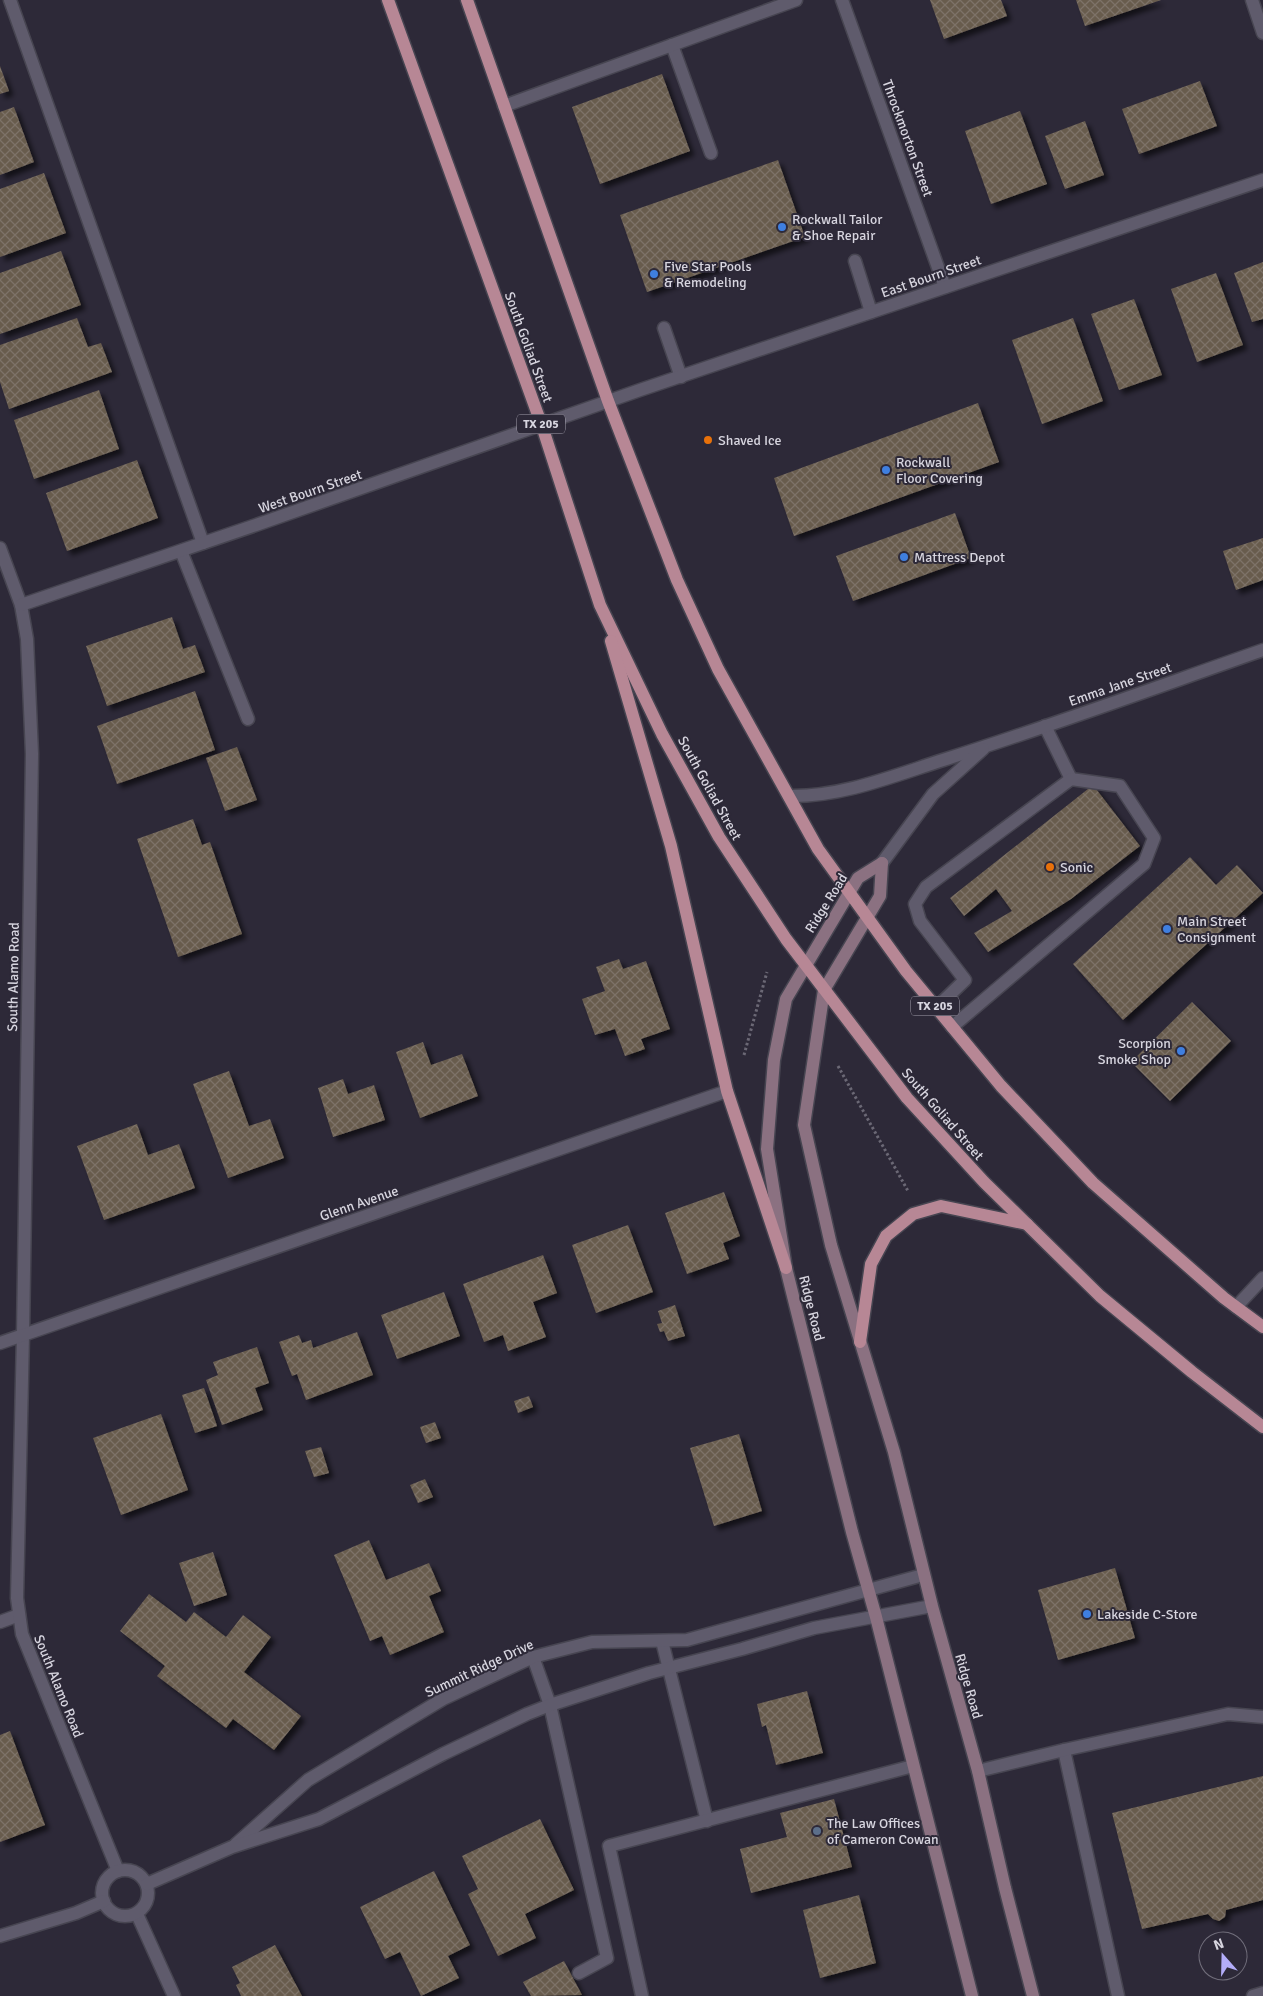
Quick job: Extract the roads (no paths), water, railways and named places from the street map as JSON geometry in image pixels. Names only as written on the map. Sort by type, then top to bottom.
[{"type":"main road","name":"South Goliad Street","points":[[388,0],[542,426],[600,605],[662,734],[719,837],[786,939],[824,990],[907,1098],[984,1182],[1100,1296],[1192,1372],[1263,1427]]},
{"type":"main road","name":"TX 205","points":[[467,0],[608,401],[635,474],[699,630],[718,669],[818,849],[906,971],[1001,1086],[1094,1184],[1236,1307],[1263,1327]]},
{"type":"main road","points":[[600,605],[671,846],[727,1091],[786,1268]]},
{"type":"main road","name":"Ridge Road","points":[[882,863],[858,878],[786,999],[774,1060],[766,1149],[786,1268],[972,1996]]},
{"type":"main road","name":"Ridge Road","points":[[882,863],[880,896],[824,990],[804,1125],[831,1245],[894,1452],[923,1574],[978,1771],[1005,1888],[1033,1996]]},
{"type":"main road","points":[[860,1342],[871,1264],[886,1236],[913,1214],[941,1206],[1027,1224]]},
{"type":"street","points":[[10,0],[203,543]]},
{"type":"street","points":[[504,106],[796,0]]},
{"type":"street","name":"Throckmorton Street","points":[[842,0],[945,287]]},
{"type":"street","points":[[1252,0],[1263,33]]},
{"type":"street","points":[[672,45],[711,153]]},
{"type":"street","name":"East Bourn Street","points":[[608,401],[1263,180]]},
{"type":"street","points":[[854,262],[871,312]]},
{"type":"street","points":[[664,328],[681,376]]},
{"type":"street","name":"West Bourn Street","points":[[21,605],[542,426],[608,401]]},
{"type":"street","name":"South Alamo Road","points":[[0,548],[21,605],[27,639],[32,754],[23,1334],[16,1598],[22,1634],[118,1871]]},
{"type":"street","points":[[181,551],[248,719]]},
{"type":"street","name":"Emma Jane Street","points":[[789,796],[824,795],[849,789],[986,746],[1263,650]]},
{"type":"street","points":[[1045,726],[1071,779]]},
{"type":"street","name":"Emma Jane Street","points":[[882,863],[933,794],[986,746]]},
{"type":"street","points":[[936,1008],[966,980],[920,921],[915,904],[926,887],[1071,779],[1120,786],[1154,838],[1144,864],[952,1027]]},
{"type":"street","name":"Glenn Avenue","points":[[0,1343],[727,1091]]},
{"type":"street","points":[[1236,1307],[1263,1278]]},
{"type":"street","name":"Summit Ridge Drive","points":[[232,1847],[308,1780],[444,1699],[533,1657],[592,1642],[687,1640],[923,1574]]},
{"type":"street","name":"Summit Ridge Drive","points":[[147,1884],[232,1847],[319,1819],[444,1754],[550,1705],[669,1668],[814,1628],[932,1606]]},
{"type":"street","points":[[0,1622],[20,1615]]},
{"type":"street","points":[[662,1641],[707,1821]]},
{"type":"street","points":[[533,1657],[550,1705],[607,1958],[579,1973]]},
{"type":"street","points":[[978,1771],[1228,1714],[1263,1717]]},
{"type":"street","points":[[1064,1750],[1118,1996]]},
{"type":"street","points":[[642,1996],[609,1846],[913,1766]]},
{"type":"street","points":[[127,1870],[136,1872],[143,1877],[147,1884],[149,1892],[148,1901],[136,1914],[121,1916],[108,1909],[104,1901],[103,1887],[111,1874],[127,1870]]},
{"type":"street","points":[[0,1936],[104,1901]]},
{"type":"street","points":[[136,1914],[174,1996]]},
{"type":"street","points":[[1254,1996],[1263,1994]]},
{"type":"place","name":"Rockwall Tailor & Shoe Repair","points":[[782,227]]},
{"type":"place","name":"Five Star Pools & Remodeling","points":[[654,274]]},
{"type":"place","name":"Shaved Ice","points":[[708,440]]},
{"type":"place","name":"Rockwall Floor Covering","points":[[886,470]]},
{"type":"place","name":"Mattress Depot","points":[[904,557]]},
{"type":"place","name":"Sonic","points":[[1050,867]]},
{"type":"place","name":"Main Street Consignment","points":[[1167,929]]},
{"type":"place","name":"Scorpion Smoke Shop","points":[[1181,1051]]},
{"type":"place","name":"Lakeside C-Store","points":[[1087,1614]]},
{"type":"place","name":"The Law Offices of Cameron Cowan","points":[[817,1831]]}]
